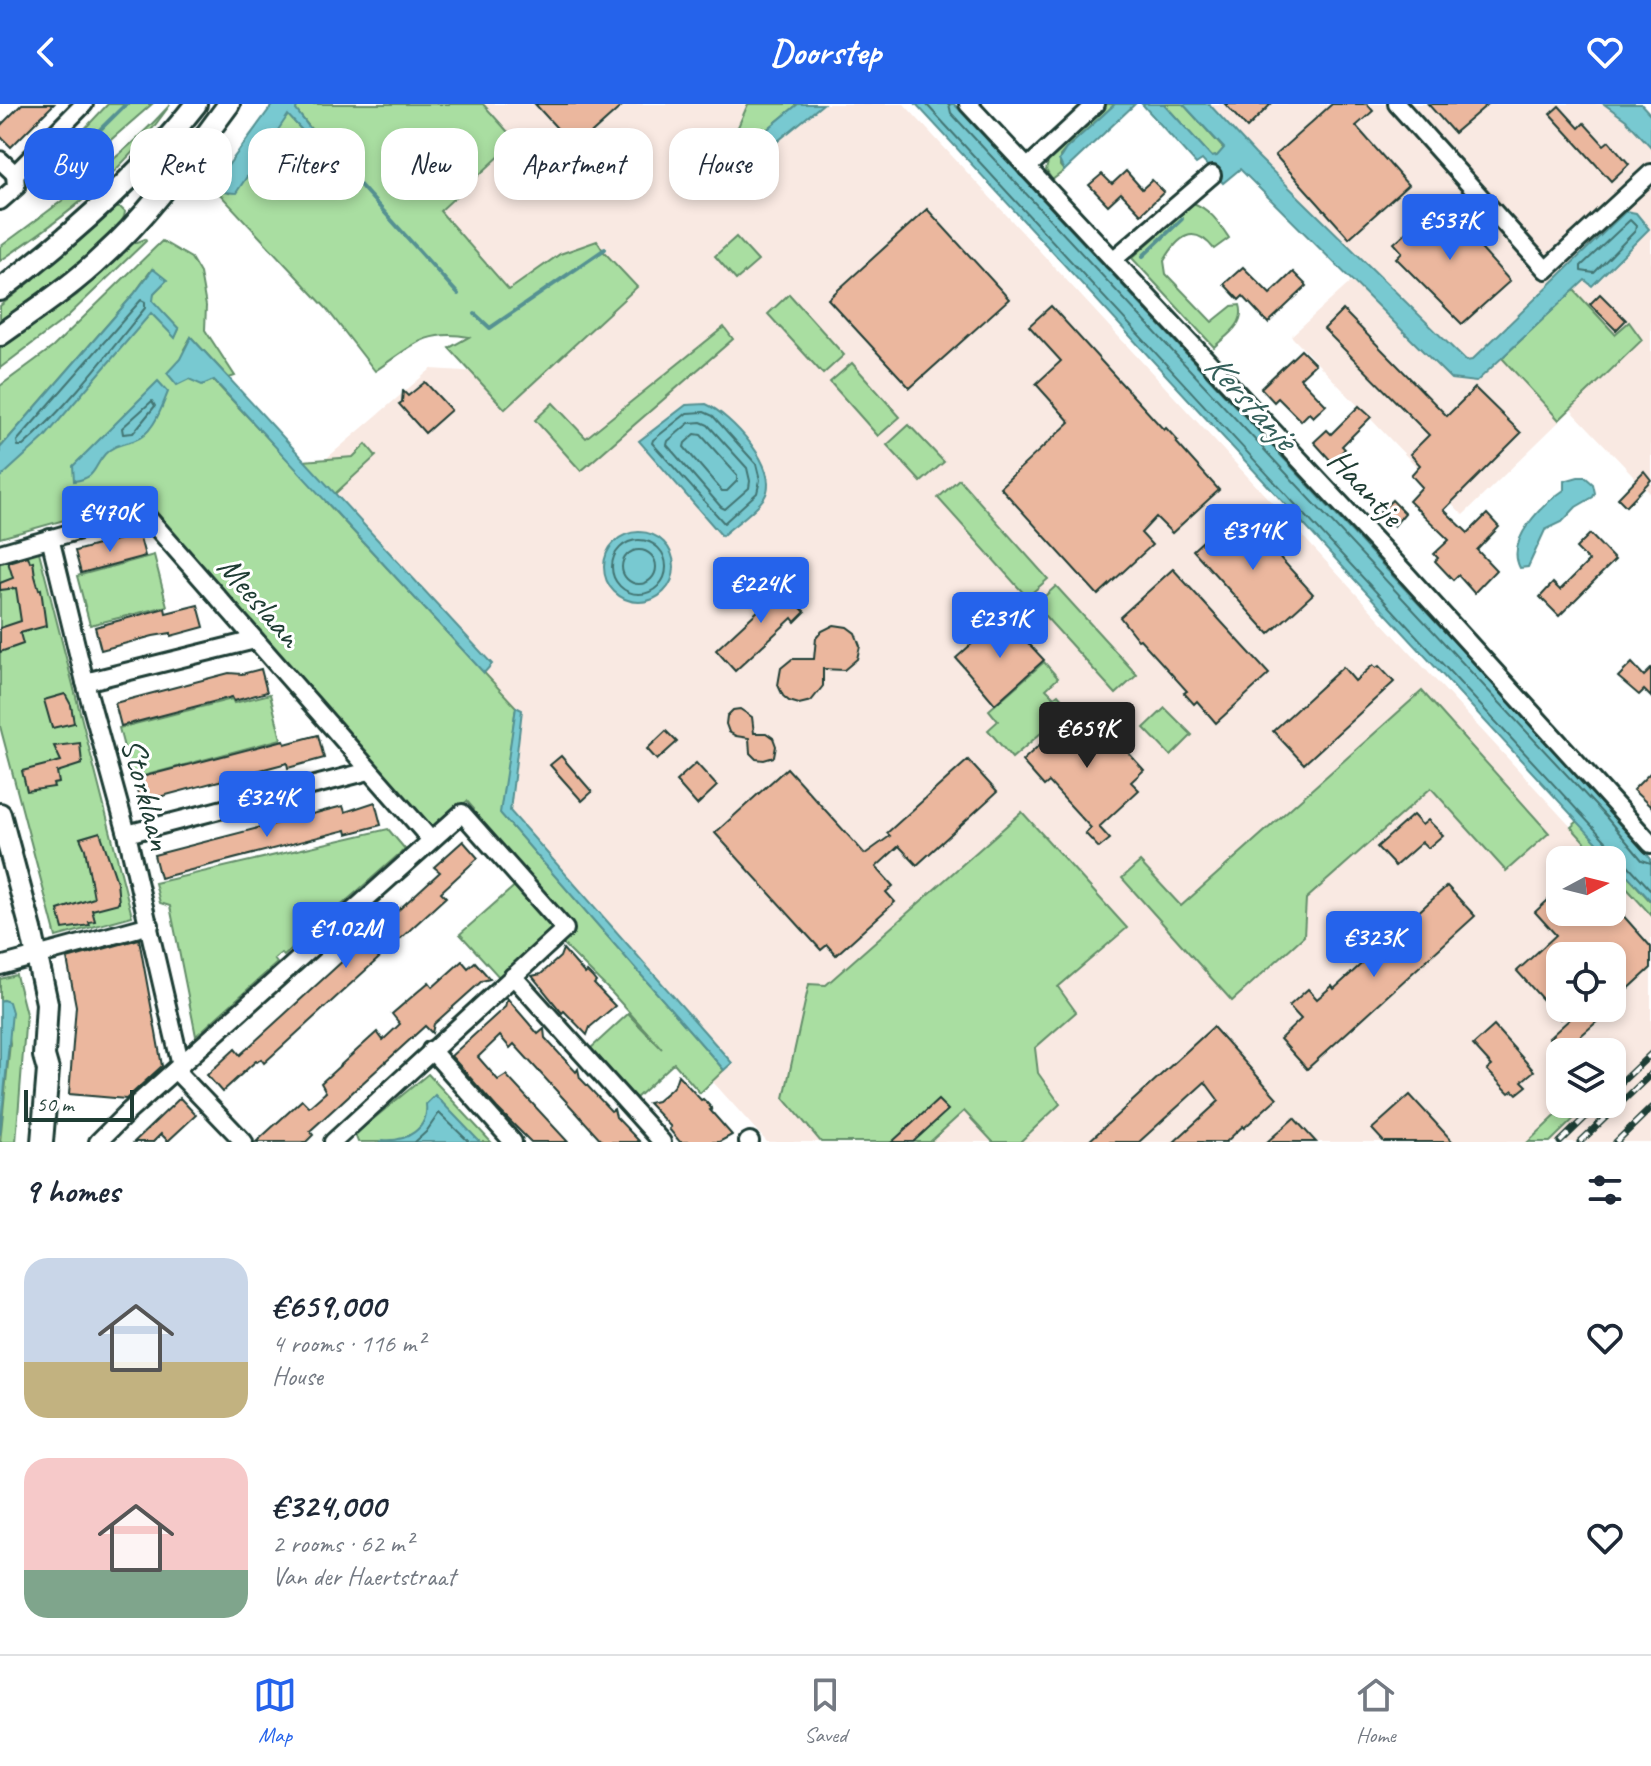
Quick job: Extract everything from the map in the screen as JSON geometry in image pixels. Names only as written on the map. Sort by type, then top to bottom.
[{"type":"main road","points":[[0,290],[126,182],[173,134],[196,104]]},
{"type":"main road","points":[[0,335],[66,288],[105,255],[160,194],[229,104]]},
{"type":"main road","points":[[0,814],[47,1003],[44,1056],[38,1071],[35,1142]]},
{"type":"main road","points":[[42,1142],[48,1070],[44,1056]]},
{"type":"street","points":[[15,174],[84,104]]},
{"type":"street","name":"Haantje","points":[[968,104],[1407,575],[1651,844]]},
{"type":"street","points":[[1027,168],[1096,104]]},
{"type":"street","points":[[1397,104],[1546,270],[1651,173]]},
{"type":"street","points":[[0,160],[15,174],[16,187],[0,201]]},
{"type":"street","points":[[1113,260],[1212,175]]},
{"type":"street","name":"Meeslaan","points":[[0,553],[143,512],[431,840]]},
{"type":"street","name":"Storklaan","points":[[50,538],[150,925],[178,1069]]},
{"type":"street","points":[[85,682],[255,640]]},
{"type":"street","points":[[127,834],[369,771]]},
{"type":"street","points":[[98,1142],[462,813],[565,929],[431,1050],[340,1140]]},
{"type":"street","points":[[0,966],[150,925]]},
{"type":"street","points":[[513,976],[662,1142]]},
{"type":"street","points":[[431,1050],[513,1142]]},
{"type":"street","points":[[178,1069],[244,1142]]},
{"type":"shaded area","points":[[377,104],[904,104],[1571,827],[1578,821],[1601,846],[1546,846],[1546,926],[1626,926],[1626,874],[1651,902],[1651,1142],[767,1142],[713,1082],[731,1063],[510,810],[522,710],[484,673],[492,664],[313,470],[431,369],[531,375],[432,200],[478,200],[478,128],[391,128]]},
{"type":"shaded area","points":[[1202,104],[1626,104],[1651,132],[1651,494],[1571,410],[1463,515],[1291,336],[1362,272]]},
{"type":"green space","points":[[108,104],[152,104],[114,137],[114,128],[85,128]]},
{"type":"green space","points":[[297,104],[483,104],[504,128],[494,128],[494,161],[478,176],[478,128],[381,128],[381,200],[452,200],[440,211],[509,290],[560,254],[597,241],[637,287],[505,409],[449,348],[469,337],[441,335],[429,338],[375,371],[326,308],[225,200],[232,200],[232,189],[248,168],[248,200],[365,200],[365,128],[310,128],[296,110]]},
{"type":"green space","points":[[748,104],[798,104],[769,128],[738,127]]},
{"type":"green space","points":[[1106,104],[1115,104],[1060,156],[1060,166],[1064,171],[1052,180],[1046,170],[1050,155]]},
{"type":"green space","points":[[1164,104],[1183,104],[1224,149],[1212,157]]},
{"type":"green space","points":[[170,105],[153,128],[148,128]]},
{"type":"green space","points":[[288,115],[300,128],[278,128]]},
{"type":"green space","points":[[130,144],[130,155],[114,172],[114,158]]},
{"type":"green space","points":[[63,200],[82,200],[0,261],[0,247]]},
{"type":"green space","points":[[1193,203],[1209,213],[1229,238],[1214,249],[1199,237],[1186,236],[1164,261],[1166,274],[1212,322],[1232,306],[1240,305],[1238,323],[1214,347],[1132,258]]},
{"type":"green space","points":[[121,208],[125,212],[108,237],[71,269],[0,320],[0,306],[33,280],[104,211]]},
{"type":"green space","points":[[736,237],[758,261],[736,280],[715,256]]},
{"type":"green space","points":[[145,239],[66,318],[0,368],[0,349],[77,295],[132,244]]},
{"type":"green space","points":[[162,241],[191,258],[200,273],[206,306],[205,330],[235,376],[229,378],[191,337],[184,349],[290,462],[353,457],[366,444],[376,456],[326,502],[516,707],[501,814],[724,1070],[700,1093],[674,1063],[636,1098],[591,1048],[628,1014],[662,1049],[563,944],[567,936],[470,816],[474,809],[467,801],[431,829],[136,500],[0,538],[0,473],[151,313],[175,337],[179,329],[152,301],[154,293],[166,280],[152,269],[134,294],[0,448],[0,386],[53,347]]},
{"type":"green space","points":[[1574,290],[1615,334],[1629,322],[1642,340],[1559,420],[1502,358]]},
{"type":"green space","points":[[789,294],[844,355],[823,374],[768,314]]},
{"type":"green space","points":[[724,327],[733,339],[581,471],[535,420],[553,403],[586,438]]},
{"type":"green space","points":[[852,363],[900,417],[878,436],[830,382]]},
{"type":"green space","points":[[909,425],[944,462],[921,482],[887,445]]},
{"type":"green space","points":[[959,479],[1048,579],[1027,597],[938,498]]},
{"type":"green space","points":[[37,544],[132,916],[56,937],[0,726],[0,554]]},
{"type":"green space","points":[[154,555],[167,606],[90,625],[77,576]]},
{"type":"green space","points":[[1056,586],[1137,675],[1116,694],[1035,605]]},
{"type":"green space","points":[[1044,662],[1058,678],[1046,689],[1054,697],[1058,694],[1070,708],[1012,758],[988,730],[998,721],[989,710]]},
{"type":"green space","points":[[1422,691],[1549,833],[1506,871],[1431,788],[1306,899],[1304,936],[1232,1001],[1122,878],[1140,862],[1181,906]]},
{"type":"green space","points":[[270,694],[281,739],[132,779],[119,728],[232,699],[234,703]]},
{"type":"green space","points":[[1165,708],[1192,735],[1171,756],[1144,728]]},
{"type":"green space","points":[[1022,812],[1127,928],[1058,987],[1076,1012],[1035,1048],[1038,1073],[1060,1104],[1020,1142],[993,1142],[964,1111],[930,1142],[821,1142],[784,1098],[809,984],[826,985]]},
{"type":"green space","points":[[1578,821],[1601,846],[1588,846],[1571,827]]},
{"type":"green space","points":[[388,829],[405,849],[284,956],[281,953],[274,959],[277,963],[196,1036],[170,906],[160,903],[155,883]]},
{"type":"green space","points":[[1626,874],[1651,902],[1651,915],[1626,887]]},
{"type":"green space","points":[[518,883],[558,929],[499,977],[460,934]]},
{"type":"green space","points":[[16,975],[26,1014],[16,1142],[0,1142],[10,1043],[3,1000],[0,1001],[0,979]]},
{"type":"green space","points":[[428,1074],[491,1142],[358,1142],[355,1134]]},
{"type":"green space","points":[[1553,1118],[1575,1118],[1550,1142],[1528,1142]]},
{"type":"water","points":[[273,104],[297,104],[296,110],[310,128],[300,128],[288,115],[279,128],[255,128]]},
{"type":"water","points":[[798,104],[823,104],[779,140],[779,128],[769,128]]},
{"type":"water","points":[[916,104],[954,104],[1612,812],[1651,859],[1651,901],[1626,874],[1626,846],[1600,846]]},
{"type":"water","points":[[1115,104],[1135,104],[1064,171],[1059,160],[1066,149]]},
{"type":"water","points":[[1142,104],[1164,104],[1212,157],[1224,148],[1183,104],[1209,104],[1255,154],[1466,361],[1472,360],[1626,211],[1636,213],[1649,229],[1592,286],[1585,280],[1476,382],[1451,379],[1240,169],[1223,183],[1202,160],[1196,164]]},
{"type":"water","points":[[1604,104],[1641,104],[1651,115],[1651,147],[1626,120]]},
{"type":"water","points":[[248,138],[248,175],[236,193],[232,193],[232,160]]},
{"type":"water","points":[[153,269],[167,280],[154,293],[153,301],[179,329],[175,338],[151,313],[45,437],[0,478],[0,448]]},
{"type":"water","points":[[191,337],[492,664],[484,673],[214,380],[202,385],[189,379],[177,385],[167,373],[180,359]]},
{"type":"water","points":[[158,381],[168,392],[146,433],[111,449],[91,475],[74,481],[73,466]]},
{"type":"water","points":[[706,404],[727,419],[751,444],[766,472],[768,486],[760,503],[722,536],[639,441],[686,405]]},
{"type":"water","points":[[1585,477],[1593,484],[1593,497],[1576,507],[1562,522],[1545,530],[1528,567],[1520,568],[1518,546],[1528,524],[1564,490],[1564,481]]},
{"type":"water","points":[[646,532],[668,547],[674,567],[672,581],[664,592],[653,600],[632,602],[614,592],[606,581],[604,560],[614,542],[625,534]]},
{"type":"water","points":[[516,707],[522,710],[510,811],[732,1063],[724,1070],[500,813]]},
{"type":"water","points":[[0,1001],[9,1002],[12,1012],[0,1135]]},
{"type":"water","points":[[435,1095],[480,1142],[381,1142],[408,1136],[420,1127],[426,1104]]},
{"type":"building","points":[[22,104],[54,104],[30,128],[24,128],[24,134],[11,147],[0,136],[0,126]]},
{"type":"building","points":[[535,104],[624,104],[597,128],[557,128]]},
{"type":"building","points":[[1225,104],[1271,104],[1247,128]]},
{"type":"building","points":[[1332,104],[1367,104],[1373,111],[1356,126],[1408,185],[1349,238],[1275,155]]},
{"type":"building","points":[[1428,104],[1488,104],[1454,133]]},
{"type":"building","points":[[1559,106],[1579,128],[1584,123],[1604,145],[1609,141],[1629,164],[1611,181],[1550,114]]},
{"type":"building","points":[[1126,171],[1142,189],[1152,180],[1164,192],[1141,214],[1121,193],[1108,205],[1089,185],[1102,174],[1112,184]]},
{"type":"building","points":[[1448,196],[1466,216],[1458,223],[1510,281],[1462,324],[1396,258],[1402,252],[1394,243]]},
{"type":"building","points":[[927,209],[1009,299],[910,388],[828,299]]},
{"type":"building","points":[[1243,267],[1270,294],[1293,272],[1307,286],[1268,323],[1243,296],[1239,300],[1224,284]]},
{"type":"building","points":[[1600,294],[1626,320],[1616,330],[1590,304]]},
{"type":"building","points":[[1051,306],[1164,430],[1166,428],[1178,441],[1219,490],[1172,533],[1156,517],[1141,533],[1152,545],[1098,595],[1000,487],[1070,422],[1036,384],[1061,361],[1029,326]]},
{"type":"building","points":[[1343,310],[1447,416],[1475,388],[1521,433],[1444,510],[1468,533],[1487,514],[1499,527],[1477,550],[1496,570],[1474,593],[1458,575],[1453,580],[1435,561],[1438,558],[1434,554],[1449,540],[1409,501],[1422,487],[1411,475],[1420,465],[1410,454],[1429,435],[1324,329]]},
{"type":"building","points":[[1301,350],[1315,364],[1300,378],[1326,405],[1313,417],[1309,413],[1301,421],[1278,398],[1274,402],[1261,388]]},
{"type":"building","points":[[425,382],[451,410],[425,433],[399,404],[403,391],[408,396]]},
{"type":"building","points":[[1359,406],[1371,417],[1342,446],[1345,449],[1332,462],[1314,442],[1327,430],[1331,434]]},
{"type":"building","points":[[1644,471],[1651,480],[1626,506],[1618,498]]},
{"type":"building","points":[[1392,500],[1405,513],[1394,526],[1387,519],[1375,517]]},
{"type":"building","points":[[1237,510],[1313,594],[1269,634],[1193,550]]},
{"type":"building","points":[[139,534],[145,556],[81,573],[75,551]]},
{"type":"building","points":[[1590,534],[1615,560],[1559,616],[1540,597],[1553,583],[1560,590],[1589,561],[1576,548]]},
{"type":"building","points":[[28,556],[30,562],[33,561],[41,589],[46,626],[20,633],[23,644],[0,652],[0,628],[21,621],[16,588],[0,590],[0,583],[13,578],[8,562]]},
{"type":"building","points":[[1173,569],[1269,674],[1216,723],[1197,701],[1194,704],[1184,693],[1187,691],[1120,617]]},
{"type":"building","points":[[772,577],[805,612],[795,622],[792,618],[735,671],[716,650],[762,607],[761,594],[757,590]]},
{"type":"building","points":[[198,605],[204,627],[101,650],[95,627],[165,608],[166,613]]},
{"type":"building","points":[[1003,616],[1044,660],[995,704],[956,658]]},
{"type":"building","points":[[834,625],[847,627],[855,633],[860,646],[857,659],[844,670],[823,669],[823,686],[811,701],[799,704],[789,701],[778,685],[781,668],[792,659],[814,659],[816,638]]},
{"type":"building","points":[[1632,663],[1644,676],[1651,669],[1651,697],[1644,690],[1639,695],[1618,677]]},
{"type":"building","points":[[1373,665],[1376,668],[1379,666],[1394,682],[1304,764],[1273,731],[1343,667],[1355,681]]},
{"type":"building","points":[[261,669],[267,692],[234,701],[232,697],[121,726],[115,703],[229,673],[242,674]]},
{"type":"building","points":[[65,694],[71,705],[74,723],[52,728],[44,700]]},
{"type":"building","points":[[1084,704],[1144,770],[1131,782],[1139,790],[1099,827],[1110,839],[1099,848],[1085,833],[1091,828],[1049,782],[1044,786],[1022,761]]},
{"type":"building","points":[[740,709],[752,717],[754,733],[766,733],[773,738],[776,746],[774,757],[756,759],[750,753],[749,738],[729,732],[727,716],[733,710]]},
{"type":"building","points":[[666,731],[677,742],[657,760],[647,749]]},
{"type":"building","points":[[318,735],[324,758],[288,768],[287,763],[140,802],[134,779],[284,740],[285,744]]},
{"type":"building","points":[[80,743],[82,764],[57,772],[59,783],[53,784],[54,787],[27,791],[22,771],[61,761],[54,746]]},
{"type":"building","points":[[561,756],[592,792],[582,801],[550,765]]},
{"type":"building","points":[[968,760],[997,792],[917,865],[899,846],[876,867],[893,886],[886,892],[895,902],[836,955],[827,945],[821,950],[715,833],[787,768],[865,854],[890,836],[887,833]]},
{"type":"building","points":[[696,763],[717,786],[697,805],[676,781]]},
{"type":"building","points":[[1651,772],[1651,807],[1633,790]]},
{"type":"building","points":[[375,802],[381,825],[347,834],[346,830],[160,878],[154,855],[343,806],[345,812]]},
{"type":"building","points":[[1413,815],[1422,825],[1428,820],[1443,835],[1428,848],[1422,842],[1395,866],[1377,847]]},
{"type":"building","points":[[100,832],[117,882],[119,903],[92,910],[95,921],[89,922],[90,925],[63,929],[58,910],[94,898],[80,838]]},
{"type":"building","points":[[463,841],[478,858],[441,892],[446,897],[264,1063],[261,1059],[256,1061],[222,1092],[207,1075],[235,1049],[240,1055],[440,872],[434,867]]},
{"type":"building","points":[[1447,886],[1475,916],[1307,1069],[1280,1039],[1301,1019],[1289,1006],[1308,989],[1317,999],[1332,986],[1334,989]]},
{"type":"building","points":[[1546,902],[1546,924],[1535,912]]},
{"type":"building","points":[[1626,919],[1651,947],[1651,968],[1626,991],[1626,942],[1548,942],[1556,935],[1548,926],[1626,926]]},
{"type":"building","points":[[139,939],[162,1066],[126,1099],[69,1094],[76,1006],[67,959]]},
{"type":"building","points":[[1546,944],[1546,1003],[1517,971]]},
{"type":"building","points":[[563,949],[585,974],[587,972],[592,977],[596,982],[594,984],[615,1006],[590,1027],[587,1035],[564,1011],[562,1013],[532,976],[541,974],[560,957]]},
{"type":"building","points":[[462,961],[468,968],[475,962],[490,979],[482,981],[434,1024],[432,1033],[425,1026],[310,1131],[313,1135],[306,1142],[256,1142],[302,1100],[309,1107],[326,1092],[321,1083],[345,1061],[377,1032],[383,1040],[400,1024],[392,1014],[429,982],[433,987]]},
{"type":"building","points":[[507,998],[538,1034],[544,1029],[545,1038],[576,1072],[578,1069],[580,1078],[611,1111],[614,1109],[616,1117],[640,1142],[603,1142],[514,1044],[510,1048],[500,1036],[478,1057],[498,1080],[506,1075],[568,1142],[531,1142],[497,1108],[451,1056],[505,1007]]},
{"type":"building","points":[[1567,1022],[1597,1022],[1578,1038],[1549,1038]]},
{"type":"building","points":[[1494,1026],[1534,1071],[1522,1081],[1527,1086],[1517,1094],[1513,1090],[1509,1093],[1487,1070],[1492,1066],[1473,1045]]},
{"type":"building","points":[[1213,1027],[1277,1098],[1226,1142],[1174,1142],[1219,1101],[1205,1082],[1139,1142],[1088,1142]]},
{"type":"building","points":[[678,1075],[707,1103],[732,1135],[719,1142],[680,1142],[669,1129],[671,1127],[648,1103],[657,1101],[671,1089]]},
{"type":"building","points":[[1410,1095],[1453,1142],[1384,1142],[1372,1129]]},
{"type":"building","points":[[180,1098],[196,1115],[168,1141],[161,1134],[153,1142],[134,1142]]},
{"type":"building","points":[[938,1100],[948,1110],[913,1142],[892,1142]]},
{"type":"building","points":[[1294,1118],[1316,1142],[1267,1142]]},
{"type":"waterway","points":[[102,128],[126,104]]},
{"type":"waterway","points":[[365,191],[458,294]]},
{"type":"waterway","points":[[1143,256],[1182,219]]},
{"type":"waterway","points":[[475,314],[490,328],[605,249]]},
{"type":"railway","points":[[1626,1078],[1651,1054]]},
{"type":"railway","points":[[1580,1142],[1651,1074]]},
{"type":"railway","points":[[1616,1142],[1651,1108]]},
{"type":"railway","points":[[1560,1142],[1585,1118]]},
{"type":"water label","name":"Kerstanje","points":[[1251,401]]}]
